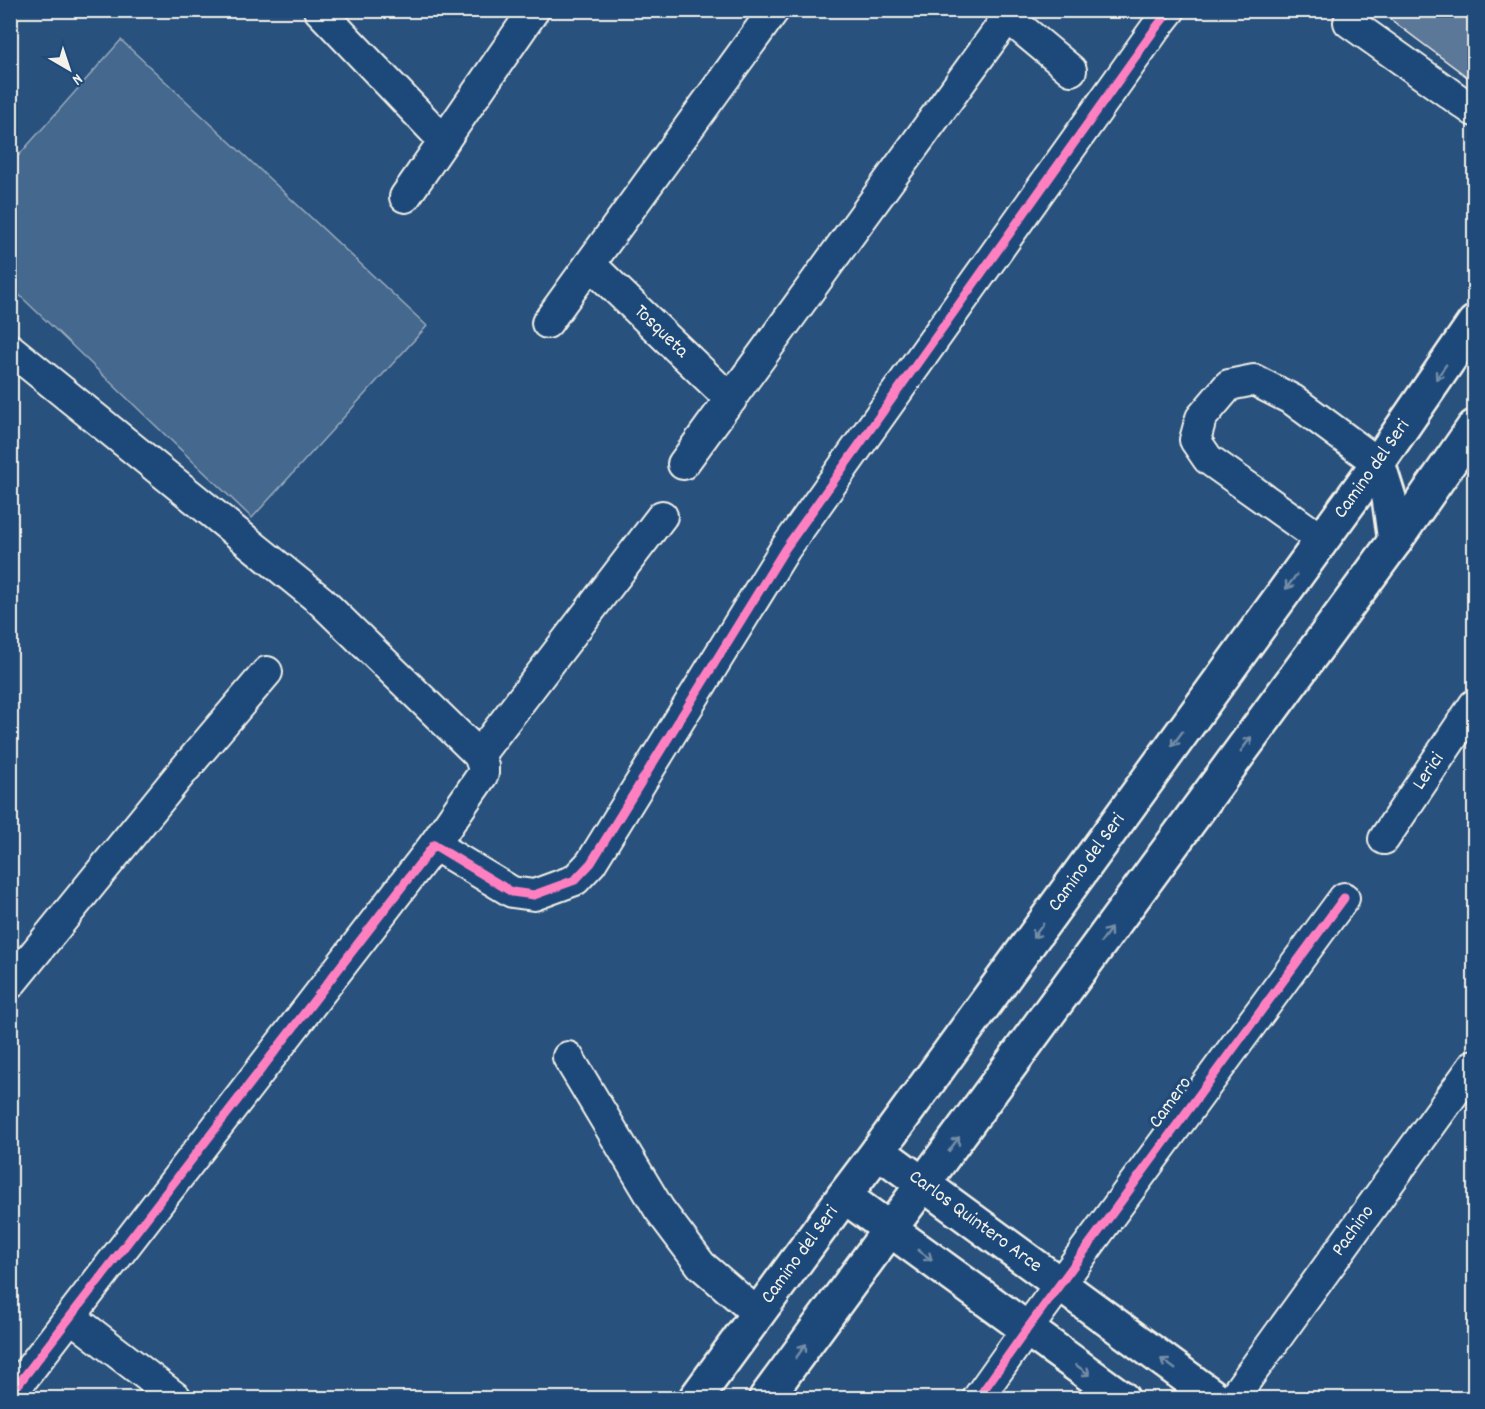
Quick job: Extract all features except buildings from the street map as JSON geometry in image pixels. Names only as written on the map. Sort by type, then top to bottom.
[{"type":"main road","name":"Camino del Seri","points":[[696,1398],[878,1152],[1378,463],[1474,323]]},
{"type":"main road","points":[[766,1398],[1395,541],[1474,427]]},
{"type":"main road","points":[[1378,463],[1389,498],[1395,541]]},
{"type":"main road","name":"Carlos Quintero Arce","points":[[878,1152],[1215,1398]]},
{"type":"main road","points":[[844,1196],[1122,1398]]},
{"type":"street","points":[[319,10],[444,141]]},
{"type":"street","points":[[405,197],[534,10]]},
{"type":"street","points":[[547,323],[774,10]]},
{"type":"street","points":[[434,845],[512,892],[534,895],[574,880],[591,863],[785,549],[1170,10]]},
{"type":"street","points":[[683,464],[1007,13],[1071,70]]},
{"type":"street","points":[[1349,22],[1474,111]]},
{"type":"street","name":"Tosqueta","points":[[590,264],[731,400]]},
{"type":"street","points":[[10,349],[321,601],[479,755],[483,766],[483,774],[434,845],[10,1395]]},
{"type":"street","points":[[1322,540],[1208,459],[1195,440],[1201,418],[1229,385],[1254,380],[1293,400],[1378,463]]},
{"type":"street","points":[[479,755],[662,516]]},
{"type":"street","points":[[10,984],[178,777],[267,672]]},
{"type":"street","name":"Lerici","points":[[1384,839],[1474,705]]},
{"type":"street","name":"Camero","points":[[978,1398],[1344,898]]},
{"type":"street","points":[[568,1057],[658,1209],[701,1265],[758,1314]]},
{"type":"street","name":"Pachino","points":[[1233,1398],[1474,1065]]},
{"type":"street","points":[[70,1317],[176,1398]]},
{"type":"shaded area","points":[[121,40],[427,326],[252,518],[11,287],[11,164]]},
{"type":"cycle path","points":[[10,1395],[434,845],[512,892],[534,895],[575,880],[591,863],[785,549],[1170,10]]},
{"type":"cycle path","points":[[978,1398],[1344,898]]}]
